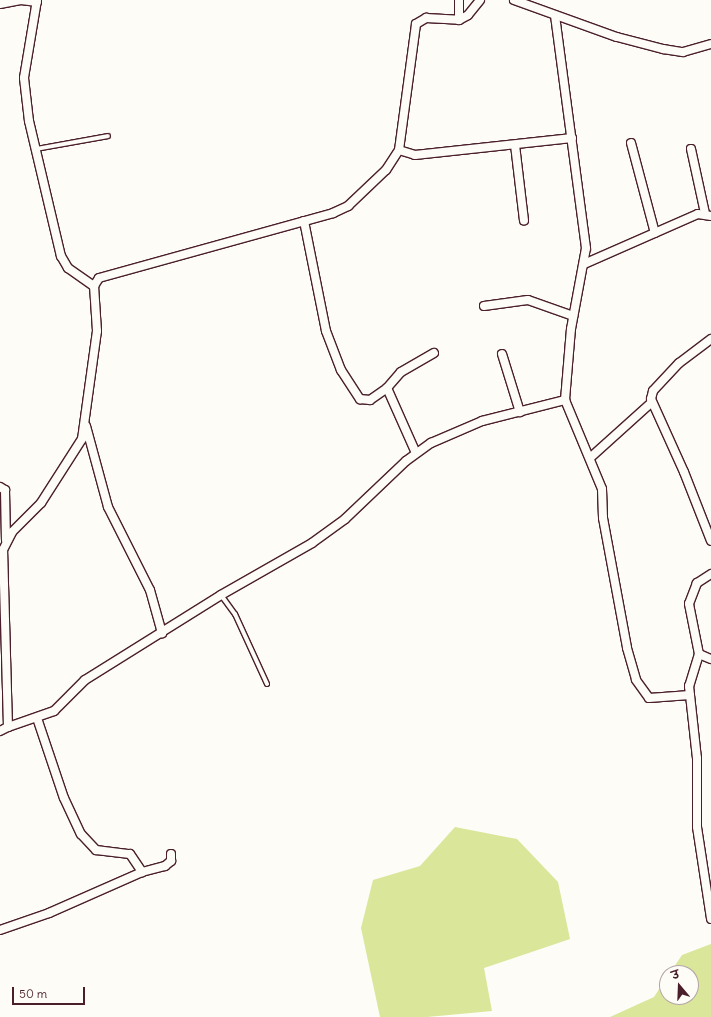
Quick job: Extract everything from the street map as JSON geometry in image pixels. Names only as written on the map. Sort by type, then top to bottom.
[{"type":"street","points":[[0,4],[21,0],[37,1],[24,78],[35,149],[64,263],[94,286]]},
{"type":"street","points":[[459,20],[460,0]]},
{"type":"street","points":[[6,540],[41,503],[82,439],[97,331],[94,286],[99,278],[107,274],[304,221],[348,206],[386,170],[399,150],[416,24],[426,18],[459,20],[468,15],[480,0]]},
{"type":"street","points":[[514,0],[555,16],[663,49],[683,52],[711,44]]},
{"type":"street","points":[[555,16],[586,234],[584,264],[573,316],[565,400],[591,457],[602,488],[603,518],[626,648],[636,680],[641,691],[649,698],[690,695]]},
{"type":"street","points":[[399,150],[415,155],[572,138]]},
{"type":"street","points":[[631,143],[655,233]]},
{"type":"street","points":[[515,145],[524,220]]},
{"type":"street","points":[[584,264],[655,233],[708,214],[691,149]]},
{"type":"street","points":[[304,221],[326,331],[341,370],[360,399],[370,400],[387,388],[402,372],[434,353]]},
{"type":"street","points":[[484,306],[528,300],[573,316]]},
{"type":"street","points":[[711,339],[679,363],[653,391],[652,402],[684,472],[711,541]]},
{"type":"street","points":[[502,354],[520,412]]},
{"type":"street","points":[[387,388],[416,453]]},
{"type":"street","points":[[0,731],[54,711],[85,680],[221,595],[312,543],[345,519],[416,453],[451,432],[482,421],[565,400]]},
{"type":"street","points":[[591,457],[652,402]]},
{"type":"street","points":[[85,424],[108,507],[150,590],[162,632]]},
{"type":"street","points":[[0,486],[5,490],[6,540],[3,550],[2,592],[8,727]]},
{"type":"street","points":[[711,574],[697,583],[689,604],[700,654],[689,686],[697,758],[696,827],[711,920]]},
{"type":"street","points":[[700,654],[711,659]]},
{"type":"street","points":[[37,718],[62,792],[81,834],[96,850],[130,854],[142,872]]},
{"type":"street","points":[[0,930],[48,913],[142,872],[169,864],[171,854]]},
{"type":"lane","points":[[35,149],[108,136]]},
{"type":"lane","points":[[221,595],[235,614],[267,684]]},
{"type":"green space","points":[[455,827],[517,839],[558,882],[570,939],[484,968],[492,1011],[427,1017],[380,1017],[361,928],[373,880],[420,866]]},
{"type":"green space","points":[[711,944],[711,1017],[610,1017],[654,997],[659,989],[659,1005],[699,1005],[699,965],[675,965],[682,955]]}]
